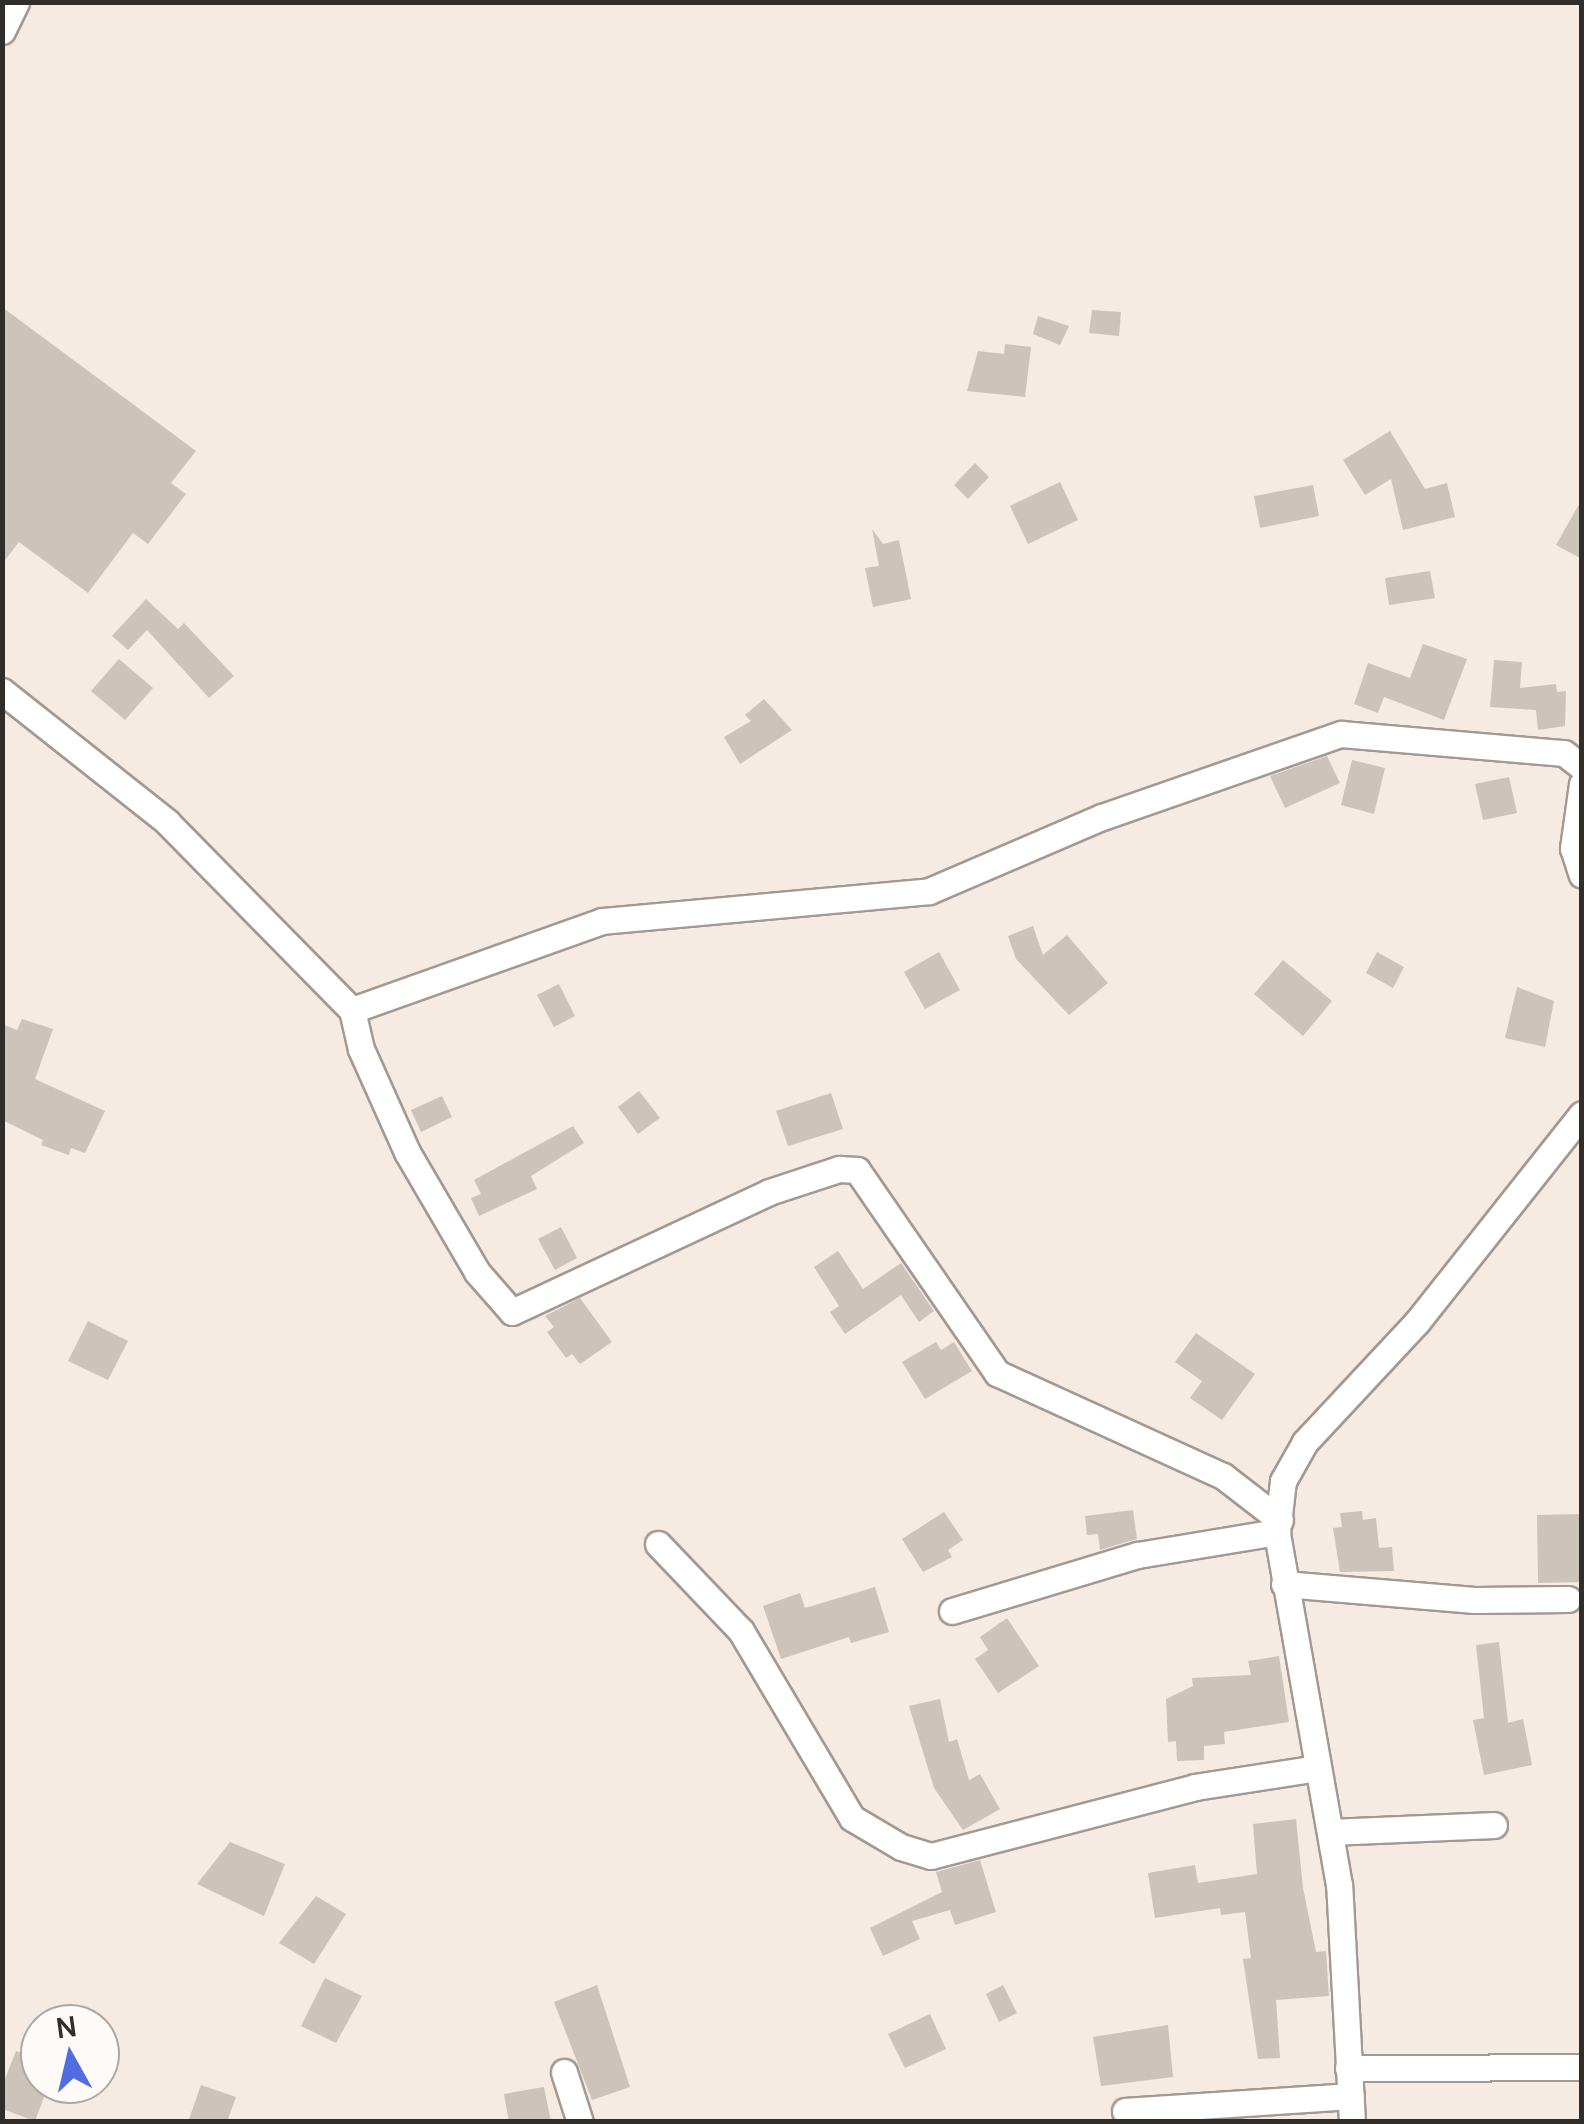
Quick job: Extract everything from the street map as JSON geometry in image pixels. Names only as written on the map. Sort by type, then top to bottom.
[{"type":"street","points":[[2,31],[16,2]]},
{"type":"street","points":[[2,691],[167,822],[352,1010],[361,1049],[407,1152],[478,1272],[512,1312],[769,1192],[839,1169],[857,1170],[996,1372],[1224,1476],[1279,1526]]},
{"type":"street","points":[[352,1010],[602,922],[929,891],[1102,817],[1341,734],[1564,753],[1582,767]]},
{"type":"street","points":[[1582,784],[1574,848],[1582,876]]},
{"type":"street","points":[[1125,2111],[1352,2109],[1330,1832],[1284,1584],[1279,1526],[1283,1481],[1305,1442],[1418,1322],[1582,1114]]},
{"type":"street","points":[[952,1612],[1138,1554],[1279,1526]]},
{"type":"street","points":[[658,1544],[741,1631],[852,1818],[901,1847],[931,1856],[1195,1787],[1318,1768]]},
{"type":"street","points":[[1284,1584],[1474,1600],[1568,1599]]},
{"type":"street","points":[[1330,1832],[1494,1825]]},
{"type":"street","points":[[1348,2068],[1582,2067]]},
{"type":"street","points":[[564,2072],[580,2122]]},
{"type":"building","points":[[2,307],[196,451],[171,483],[186,494],[148,544],[133,533],[88,593],[19,542],[2,564]]},
{"type":"building","points":[[1092,310],[1121,312],[1119,336],[1089,333]]},
{"type":"building","points":[[1038,316],[1069,326],[1060,345],[1033,334]]},
{"type":"building","points":[[1005,344],[1031,347],[1025,397],[967,391],[978,351],[1004,354]]},
{"type":"building","points":[[1390,431],[1425,489],[1447,483],[1455,517],[1403,530],[1391,479],[1365,495],[1343,460]]},
{"type":"building","points":[[975,463],[989,477],[968,499],[954,485]]},
{"type":"building","points":[[1060,482],[1078,520],[1028,544],[1010,506]]},
{"type":"building","points":[[1313,485],[1319,516],[1260,528],[1254,496]]},
{"type":"building","points":[[1582,499],[1582,559],[1556,545]]},
{"type":"building","points":[[872,529],[883,544],[899,540],[911,599],[873,607],[865,568],[879,566]]},
{"type":"building","points":[[1430,571],[1435,598],[1389,605],[1385,578]]},
{"type":"building","points":[[146,599],[178,629],[184,623],[234,676],[209,698],[147,630],[128,650],[112,636]]},
{"type":"building","points":[[1423,644],[1467,659],[1444,720],[1384,697],[1378,713],[1354,704],[1368,663],[1410,678]]},
{"type":"building","points":[[119,659],[153,688],[125,720],[91,691]]},
{"type":"building","points":[[1494,660],[1522,662],[1520,688],[1556,684],[1557,692],[1566,691],[1565,726],[1538,730],[1536,710],[1490,707]]},
{"type":"building","points":[[764,699],[792,730],[740,764],[724,737],[751,721],[745,715]]},
{"type":"building","points":[[1327,756],[1340,783],[1285,808],[1270,776]]},
{"type":"building","points":[[1352,760],[1385,768],[1374,814],[1341,805]]},
{"type":"building","points":[[1509,777],[1517,813],[1483,820],[1475,784]]},
{"type":"building","points":[[1033,926],[1043,955],[1067,935],[1108,983],[1069,1015],[1016,959],[1008,936]]},
{"type":"building","points":[[939,952],[960,990],[925,1009],[904,972]]},
{"type":"building","points":[[1377,952],[1404,967],[1393,988],[1366,973]]},
{"type":"building","points":[[1283,960],[1332,1001],[1303,1036],[1254,994]]},
{"type":"building","points":[[559,984],[575,1016],[554,1027],[537,995]]},
{"type":"building","points":[[1517,987],[1554,1001],[1545,1047],[1505,1038]]},
{"type":"building","points":[[22,1019],[53,1029],[35,1079],[105,1111],[85,1153],[71,1148],[69,1155],[41,1145],[43,1140],[2,1120],[2,1024],[17,1030]]},
{"type":"building","points":[[639,1091],[660,1118],[638,1134],[618,1107]]},
{"type":"building","points":[[831,1093],[843,1129],[788,1146],[776,1111]]},
{"type":"building","points":[[442,1096],[452,1117],[421,1132],[411,1110]]},
{"type":"building","points":[[573,1126],[584,1143],[531,1176],[537,1189],[479,1216],[471,1198],[481,1194],[474,1180]]},
{"type":"building","points":[[561,1227],[577,1258],[555,1270],[538,1239]]},
{"type":"building","points":[[838,1251],[863,1289],[901,1263],[934,1311],[919,1322],[901,1295],[845,1334],[830,1312],[839,1306],[814,1267]]},
{"type":"building","points":[[580,1298],[612,1342],[580,1364],[572,1354],[566,1358],[547,1332],[554,1327],[545,1316]]},
{"type":"building","points":[[88,1321],[128,1341],[108,1380],[68,1361]]},
{"type":"building","points":[[1196,1333],[1255,1374],[1222,1420],[1190,1398],[1202,1381],[1175,1362]]},
{"type":"building","points":[[936,1342],[941,1350],[954,1342],[972,1371],[925,1399],[902,1362]]},
{"type":"building","points":[[1133,1510],[1137,1539],[1100,1550],[1098,1534],[1087,1535],[1085,1516]]},
{"type":"building","points":[[1362,1511],[1363,1520],[1376,1518],[1379,1548],[1392,1547],[1394,1571],[1340,1572],[1333,1528],[1342,1527],[1340,1513]]},
{"type":"building","points":[[944,1512],[963,1540],[948,1550],[952,1557],[923,1572],[902,1539]]},
{"type":"building","points":[[1581,1514],[1582,1582],[1538,1583],[1537,1515]]},
{"type":"building","points":[[875,1587],[889,1632],[851,1643],[849,1637],[781,1659],[763,1606],[800,1593],[805,1608]]},
{"type":"building","points":[[1007,1618],[1039,1666],[998,1693],[975,1659],[988,1650],[980,1637]]},
{"type":"building","points":[[1499,1642],[1508,1723],[1523,1719],[1532,1765],[1484,1775],[1473,1720],[1484,1718],[1476,1645]]},
{"type":"building","points":[[1279,1656],[1289,1722],[1224,1732],[1225,1744],[1204,1746],[1204,1760],[1177,1761],[1176,1741],[1168,1742],[1166,1699],[1193,1686],[1192,1678],[1251,1675],[1248,1661]]},
{"type":"building","points":[[940,1699],[949,1742],[957,1739],[969,1780],[980,1774],[1000,1809],[963,1830],[934,1788],[909,1706]]},
{"type":"building","points":[[1296,1819],[1303,1888],[1316,1952],[1326,1951],[1329,1996],[1276,2000],[1280,2058],[1258,2059],[1243,1959],[1251,1958],[1245,1912],[1221,1915],[1220,1908],[1155,1918],[1148,1873],[1195,1865],[1198,1883],[1257,1874],[1253,1824]]},
{"type":"building","points":[[230,1842],[285,1864],[264,1916],[197,1884]]},
{"type":"building","points":[[980,1860],[996,1912],[955,1925],[950,1910],[912,1921],[920,1939],[883,1956],[870,1928],[942,1892],[936,1872]]},
{"type":"building","points":[[316,1896],[346,1914],[314,1964],[279,1943]]},
{"type":"building","points":[[325,1978],[362,1996],[336,2043],[301,2026]]},
{"type":"building","points":[[597,1985],[630,2087],[592,2100],[554,2002]]},
{"type":"building","points":[[1003,1985],[1017,2013],[999,2022],[986,1994]]},
{"type":"building","points":[[930,2014],[946,2049],[905,2068],[888,2034]]},
{"type":"building","points":[[1168,2025],[1173,2077],[1101,2086],[1093,2037]]},
{"type":"building","points":[[16,2051],[20,2052],[20,2104],[41,2104],[35,2121],[2,2109],[2,2086]]},
{"type":"building","points":[[201,2085],[236,2097],[227,2122],[188,2122]]},
{"type":"building","points":[[544,2087],[551,2122],[509,2122],[504,2094]]}]
